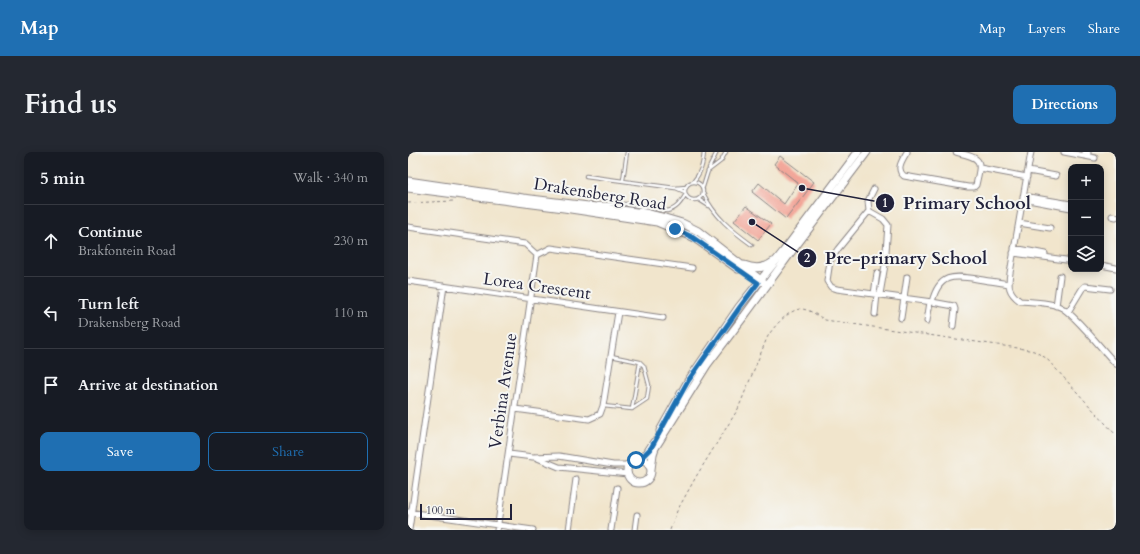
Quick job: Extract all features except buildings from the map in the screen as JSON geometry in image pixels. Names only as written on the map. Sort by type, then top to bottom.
[{"type":"street","points":[[509,454],[534,457],[559,456],[620,465],[631,464],[638,460],[651,448],[740,307],[858,152]]},
{"type":"street","points":[[631,464],[628,468],[628,474],[632,480],[642,483],[648,479],[651,473],[655,448],[698,372],[719,348],[766,287],[867,152]]},
{"type":"street","points":[[907,152],[900,168],[901,174],[904,176],[972,187],[976,185],[980,164],[976,158],[956,152]]},
{"type":"street","points":[[1031,152],[1008,284],[1011,292],[1020,301],[1056,306],[1068,312],[1116,364]]},
{"type":"street","points":[[1064,152],[1095,158]]},
{"type":"street","points":[[980,168],[1056,176]]},
{"type":"street","name":"Drakensberg Road","points":[[408,181],[523,198],[645,212],[682,223],[698,231],[759,282]]},
{"type":"street","name":"Drakensberg Road","points":[[408,188],[564,208],[657,222],[692,237],[766,287]]},
{"type":"street","points":[[874,189],[868,201],[869,211],[830,261],[827,281],[831,287],[837,289],[954,306],[953,326]]},
{"type":"street","points":[[1023,198],[1068,204]]},
{"type":"street","points":[[1023,198],[1068,207]]},
{"type":"street","points":[[869,211],[883,219],[888,224],[885,265],[877,294]]},
{"type":"street","points":[[1019,223],[1050,228]]},
{"type":"street","points":[[408,227],[524,244],[537,255],[551,248],[692,268]]},
{"type":"street","points":[[1014,251],[1045,254]]},
{"type":"street","points":[[1014,251],[1066,260]]},
{"type":"street","points":[[736,262],[751,268],[758,268],[770,264],[783,252]]},
{"type":"street","name":"Verbina Avenue","points":[[497,527],[509,454],[537,255]]},
{"type":"street","points":[[1104,266],[1116,268]]},
{"type":"street","points":[[875,314],[877,273]]},
{"type":"street","points":[[1056,306],[1060,276]]},
{"type":"street","points":[[901,318],[907,277]]},
{"type":"street","points":[[927,322],[931,302],[938,288],[951,277],[963,277],[1008,284]]},
{"type":"street","name":"Lorea Crescent","points":[[408,281],[663,318]]},
{"type":"street","points":[[409,530],[410,512],[444,286]]},
{"type":"street","points":[[1068,312],[1082,289],[1086,286],[1110,289]]},
{"type":"street","points":[[515,409],[589,420],[600,414],[603,406],[618,312]]},
{"type":"street","points":[[534,457],[559,467],[628,474]]},
{"type":"street","points":[[638,460],[645,461],[651,469]]},
{"type":"street","points":[[569,530],[576,479]]},
{"type":"street","points":[[611,530],[617,488]]},
{"type":"street","points":[[410,512],[497,527],[533,530]]},
{"type":"street","points":[[635,530],[637,515]]},
{"type":"lane","points":[[623,180],[627,152]]},
{"type":"lane","points":[[586,176],[676,188],[686,187],[698,176],[702,168],[704,152]]},
{"type":"lane","points":[[717,152],[702,187],[703,193],[710,206],[722,222],[752,245]]},
{"type":"lane","points":[[708,171],[721,161],[726,152]]},
{"type":"lane","points":[[692,182],[698,183],[702,187]]},
{"type":"lane","points":[[584,204],[627,204],[667,211],[676,207],[686,193],[686,187]]},
{"type":"lane","points":[[676,188],[686,193],[692,200],[698,199],[710,206]]},
{"type":"lane","points":[[698,199],[703,193]]},
{"type":"lane","points":[[603,406],[632,409],[647,399],[649,385],[644,366],[640,362],[611,356]]},
{"type":"lane","points":[[632,409],[640,362]]},
{"type":"path","points":[[408,203],[457,201],[463,199],[466,195]]},
{"type":"path","points":[[670,530],[677,511],[693,481],[738,409],[766,338],[772,329],[796,310],[804,309],[811,311],[825,320],[1018,348],[1039,353],[1046,358],[1116,435]]},
{"type":"place","name":"Primary School","points":[[802,188]]},
{"type":"place","name":"Pre-primary School","points":[[752,222]]},
{"type":"route","points":[[636,460],[647,453],[651,448],[688,381],[758,283],[692,237],[675,229]]}]
